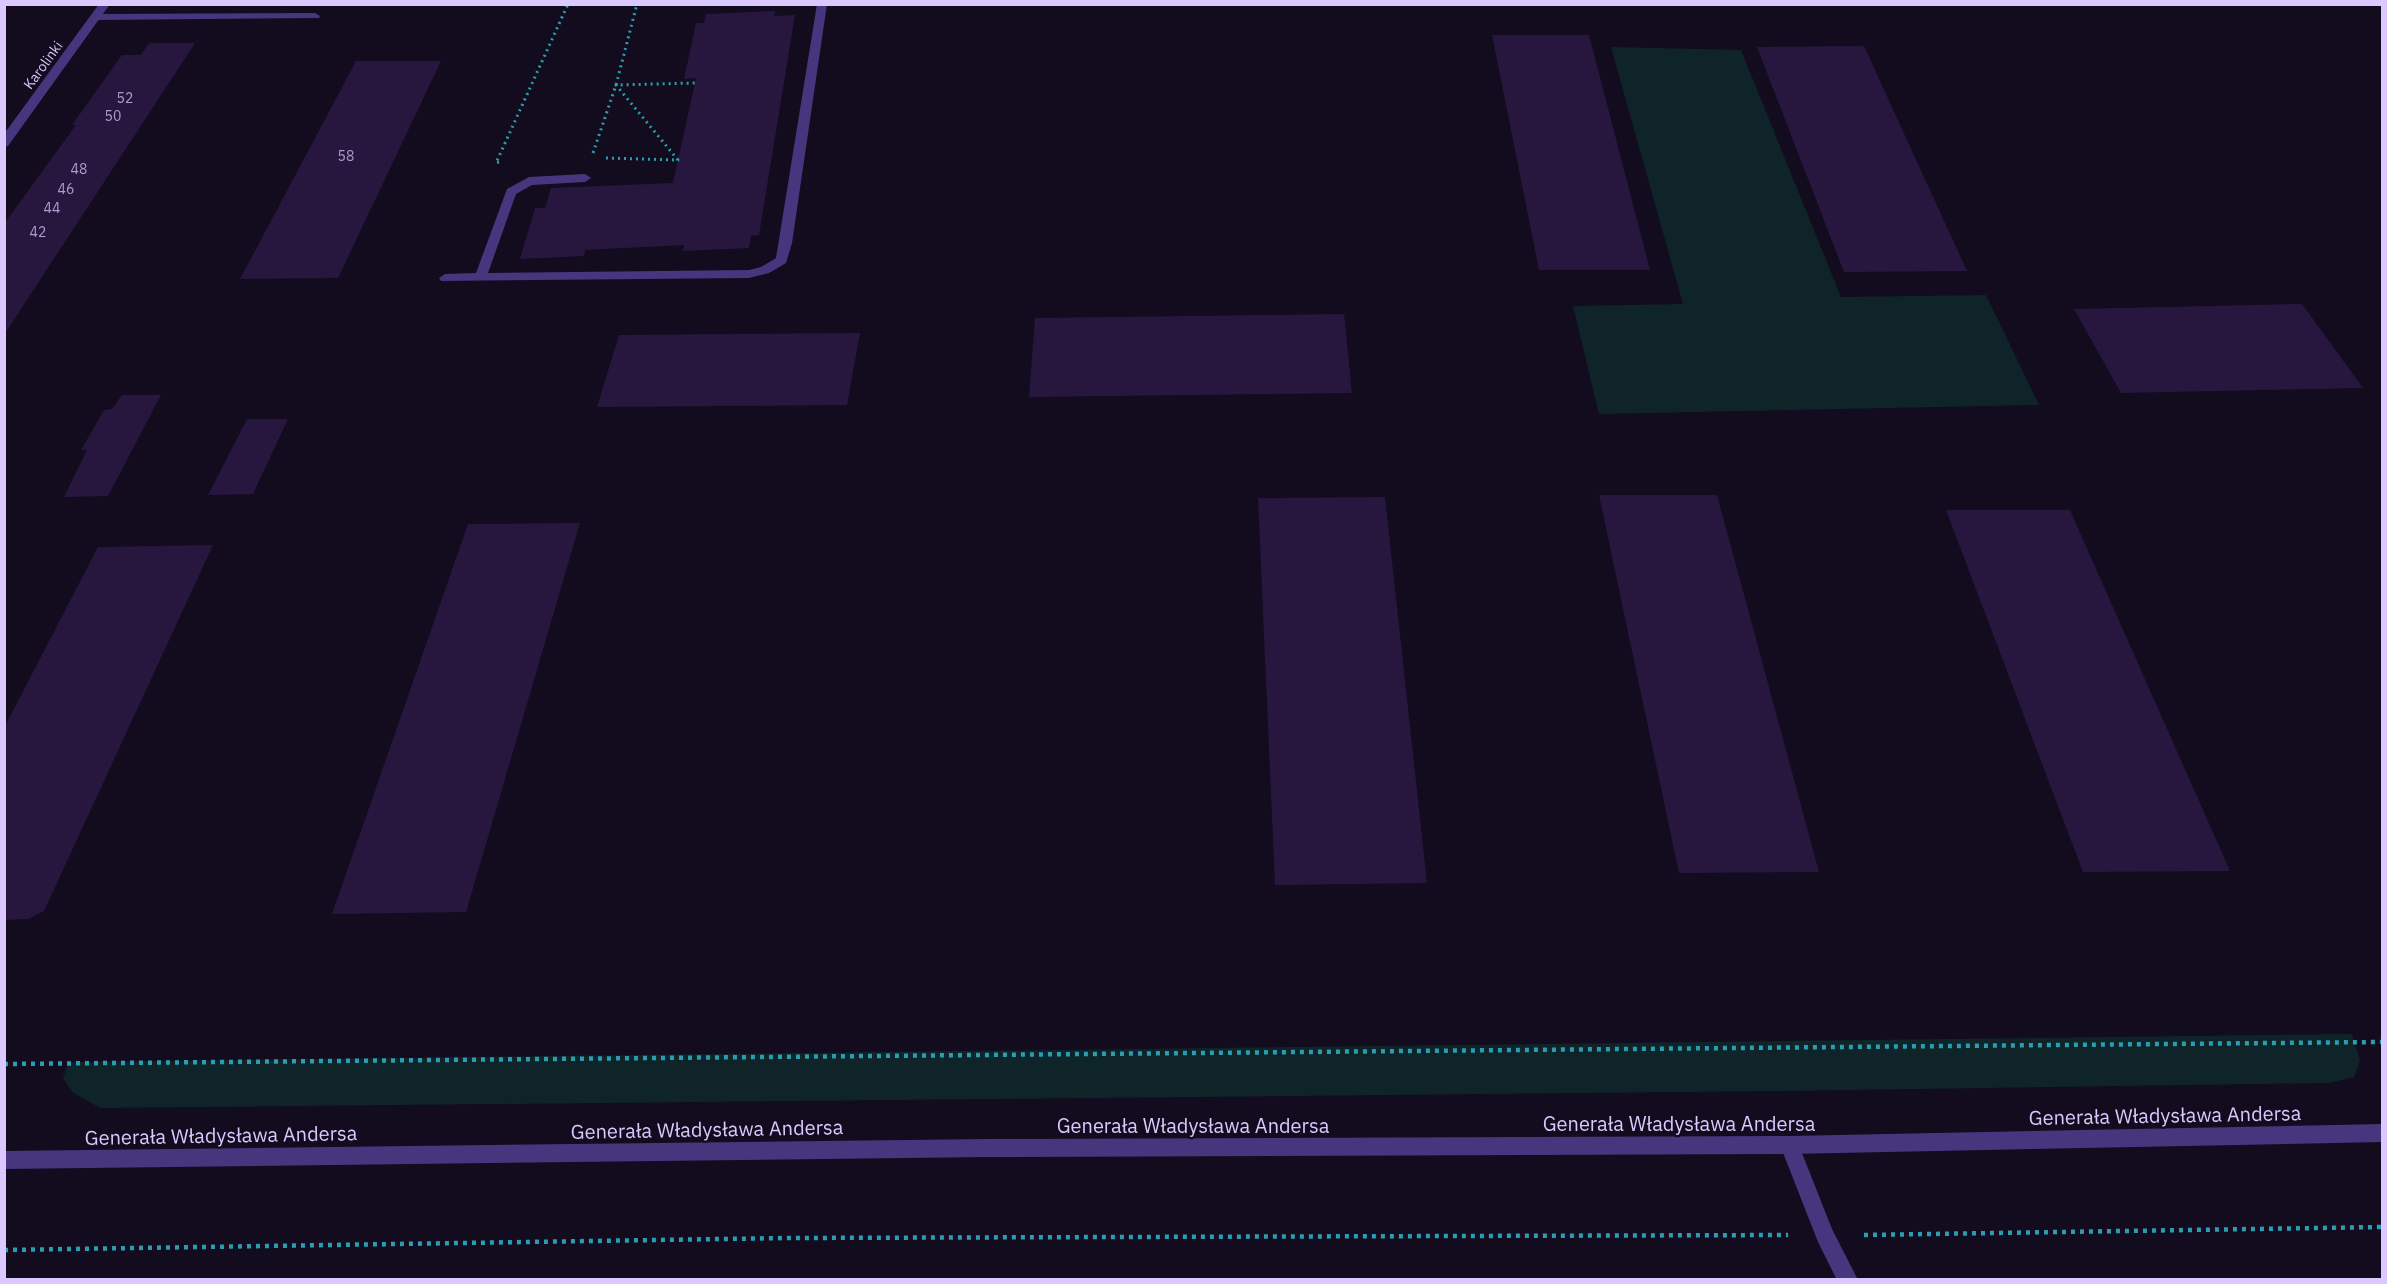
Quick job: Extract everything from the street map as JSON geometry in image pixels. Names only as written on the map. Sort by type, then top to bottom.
[{"type":"street","name":"Karolinki","points":[[4,143],[105,4]]},
{"type":"street","points":[[445,278],[749,274],[765,270],[782,260],[822,4]]},
{"type":"street","points":[[96,17],[315,16]]},
{"type":"street","points":[[480,278],[511,192],[529,181],[585,178]]},
{"type":"street","name":"Generała Władysława Andersa","points":[[4,1160],[1000,1148],[1789,1145],[2382,1133]]},
{"type":"street","points":[[1789,1145],[1825,1235],[1848,1280]]},
{"type":"path","points":[[506,162],[496,163],[568,4]]},
{"type":"path","points":[[592,158],[616,85],[637,4]]},
{"type":"path","points":[[616,85],[695,83]]},
{"type":"path","points":[[603,158],[678,160],[616,85]]},
{"type":"path","points":[[4,1064],[2382,1042]]},
{"type":"path","points":[[4,1250],[787,1238],[1825,1235],[2382,1227]]},
{"type":"green space","points":[[1611,47],[1741,50],[1841,297],[1986,295],[2039,405],[1599,414],[1573,306],[1683,304]]},
{"type":"green space","points":[[2352,1034],[2360,1061],[2354,1077],[2329,1083],[1783,1091],[100,1108],[72,1092],[63,1078],[69,1062]]},
{"type":"building","points":[[775,11],[774,16],[795,15],[759,235],[751,236],[749,248],[683,251],[684,245],[585,250],[584,256],[520,259],[535,208],[545,208],[551,188],[673,183],[696,78],[684,79],[696,23],[704,23],[706,14]]},
{"type":"building","points":[[1492,35],[1589,35],[1650,270],[1539,270]]},
{"type":"building","points":[[149,43],[195,43],[4,335],[4,224],[76,125],[72,125],[122,55],[141,55]]},
{"type":"building","points":[[1864,46],[1967,271],[1844,272],[1757,47]]},
{"type":"building","points":[[356,61],[441,61],[338,278],[240,279]]},
{"type":"building","points":[[2302,304],[2363,388],[2121,393],[2074,309]]},
{"type":"building","points":[[1344,314],[1352,393],[1029,397],[1035,318]]},
{"type":"building","points":[[860,333],[847,405],[597,407],[619,335]]},
{"type":"building","points":[[122,395],[161,395],[108,496],[64,497],[87,450],[81,450],[104,410],[112,409]]},
{"type":"building","points":[[247,419],[288,419],[253,494],[208,495]]},
{"type":"building","points":[[1599,495],[1717,495],[1819,872],[1679,873]]},
{"type":"building","points":[[1385,497],[1427,883],[1275,885],[1258,498]]},
{"type":"building","points":[[1946,510],[2070,510],[2230,871],[2083,872]]},
{"type":"building","points":[[580,523],[466,912],[332,914],[468,524]]},
{"type":"building","points":[[213,545],[44,911],[28,919],[4,920],[4,728],[98,547]]}]
